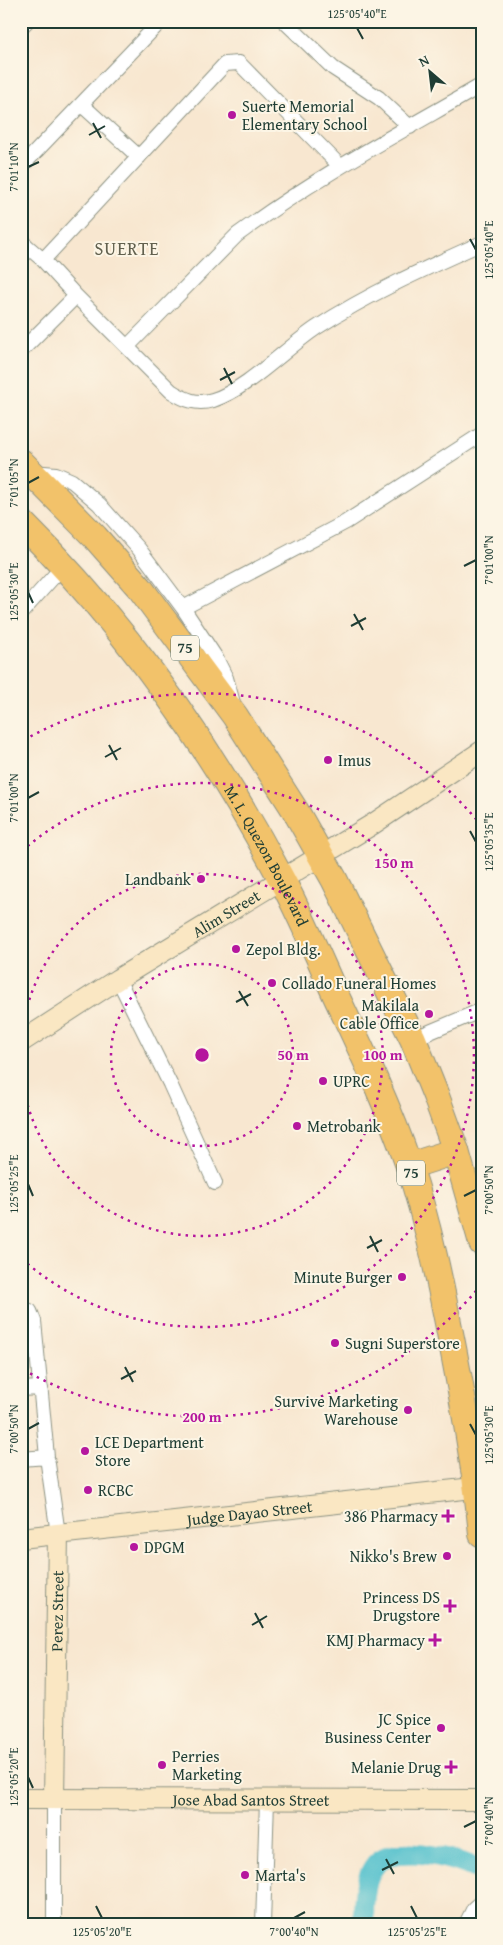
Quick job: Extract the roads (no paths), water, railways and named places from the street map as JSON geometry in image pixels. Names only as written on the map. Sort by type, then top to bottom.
[{"type":"highway","name":"75","points":[[25,472],[95,536],[140,588],[235,716],[295,810],[321,855],[412,1039],[456,1151],[482,1243]]},
{"type":"highway","name":"M. L. Quezon Boulevard","points":[[21,522],[64,565],[106,613],[148,667],[201,742],[281,879],[368,1065],[409,1166],[422,1209],[444,1303],[480,1487],[482,1534]]},
{"type":"highway","points":[[409,1166],[456,1151]]},
{"type":"main road","name":"Alim Street","points":[[21,1042],[118,979],[373,824],[482,751]]},
{"type":"main road","name":"Judge Dayao Street","points":[[21,1538],[480,1487]]},
{"type":"main road","name":"Perez Street","points":[[54,1799],[58,1534]]},
{"type":"main road","name":"Jose Abad Santos Street","points":[[21,1799],[482,1800]]},
{"type":"street","points":[[21,167],[161,21]]},
{"type":"street","points":[[284,21],[333,68],[379,98],[410,127]]},
{"type":"street","points":[[43,260],[225,64],[239,63],[340,166]]},
{"type":"street","points":[[126,347],[237,236],[340,166],[482,85]]},
{"type":"street","points":[[82,105],[139,157]]},
{"type":"street","points":[[21,241],[43,260],[76,296],[171,391],[186,400],[201,403],[215,399],[245,382],[291,346],[339,314],[482,242]]},
{"type":"street","points":[[21,351],[76,296]]},
{"type":"street","points":[[183,608],[346,522],[482,434]]},
{"type":"street","points":[[25,472],[56,474],[72,481],[85,491],[139,550],[183,608],[216,658],[226,678],[235,716]]},
{"type":"street","points":[[21,613],[64,565]]},
{"type":"street","points":[[118,979],[170,1084],[215,1183]]},
{"type":"street","points":[[412,1039],[482,1010]]},
{"type":"street","name":"Perez Street","points":[[21,1308],[30,1311],[34,1321],[47,1457],[58,1534]]},
{"type":"street","points":[[21,1389],[40,1388]]},
{"type":"street","points":[[21,1459],[47,1457]]},
{"type":"street","name":"Perez Street","points":[[54,1799],[54,1924]]},
{"type":"street","points":[[263,1924],[267,1800]]},
{"type":"street","points":[[466,1924],[468,1917],[482,1901]]},
{"type":"waterway","points":[[364,1924],[364,1901],[368,1877],[376,1864],[383,1858],[403,1853],[426,1854],[482,1870]]},
{"type":"place","name":"Suerte Memorial Elementary School","points":[[232,115]]},
{"type":"place","name":"Imus","points":[[328,760]]},
{"type":"place","name":"Landbank","points":[[201,879]]},
{"type":"place","name":"Zepol Bldg.","points":[[236,949]]},
{"type":"place","name":"Collado Funeral Homes","points":[[272,983]]},
{"type":"place","name":"Makilala Cable Office","points":[[429,1014]]},
{"type":"place","name":"UPRC","points":[[323,1081]]},
{"type":"place","name":"Metrobank","points":[[297,1126]]},
{"type":"place","name":"Minute Burger","points":[[402,1277]]},
{"type":"place","name":"Sugni Superstore","points":[[335,1343]]},
{"type":"place","name":"Survive Marketing Warehouse","points":[[408,1410]]},
{"type":"place","name":"LCE Department Store","points":[[85,1451]]},
{"type":"place","name":"RCBC","points":[[88,1490]]},
{"type":"place","name":"386 Pharmacy","points":[[448,1516]]},
{"type":"place","name":"DPGM","points":[[134,1547]]},
{"type":"place","name":"Nikko's Brew","points":[[447,1556]]},
{"type":"place","name":"Princess DS Drugstore","points":[[450,1606]]},
{"type":"place","name":"KMJ Pharmacy","points":[[435,1640]]},
{"type":"place","name":"JC Spice Business Center","points":[[441,1728]]},
{"type":"place","name":"Perries Marketing","points":[[162,1765]]},
{"type":"place","name":"Melanie Drug","points":[[451,1767]]},
{"type":"place","name":"Marta's","points":[[245,1875]]},
{"type":"district","name":"SUERTE","points":[[127,249]]}]
